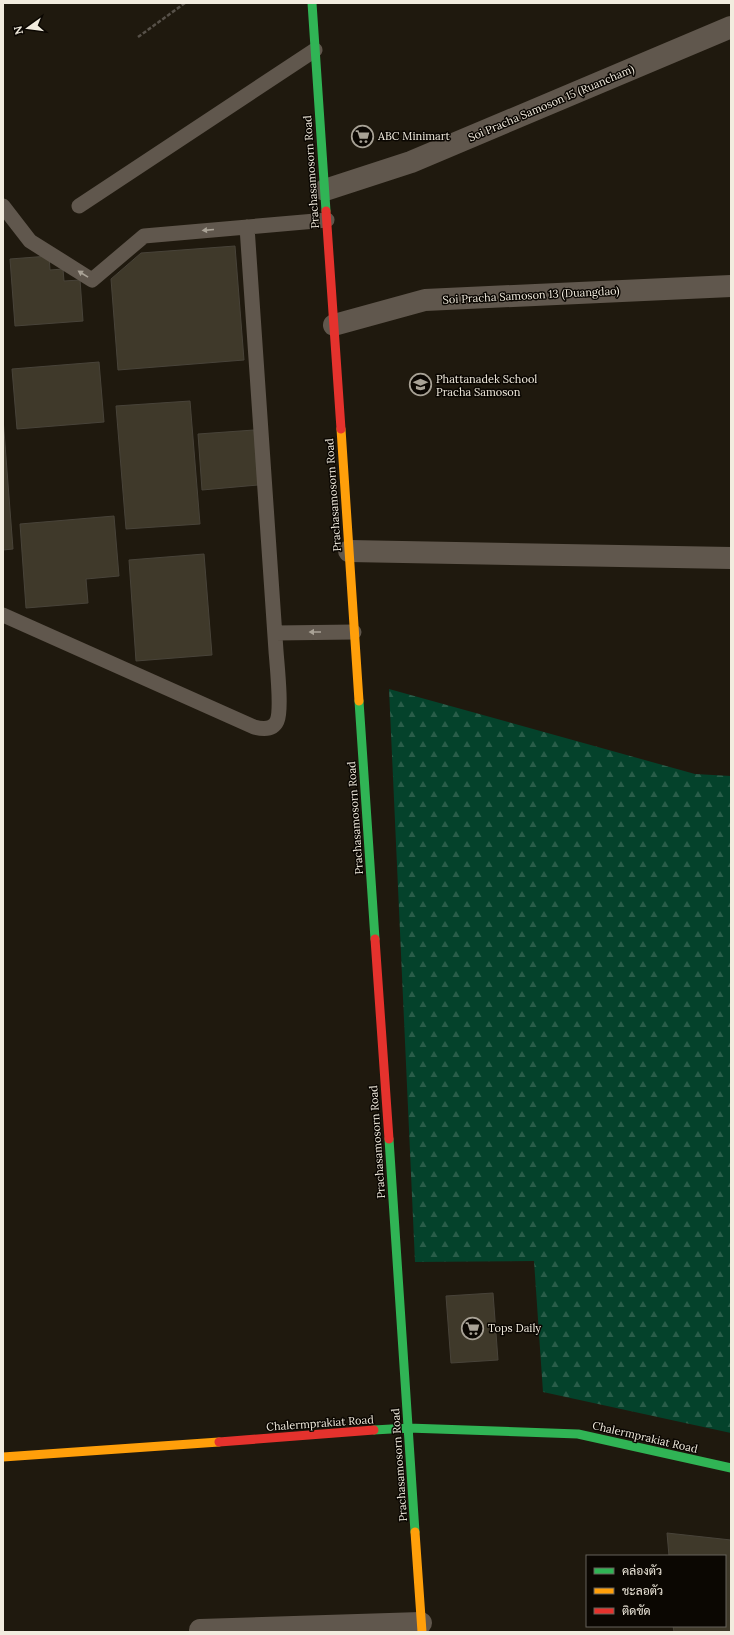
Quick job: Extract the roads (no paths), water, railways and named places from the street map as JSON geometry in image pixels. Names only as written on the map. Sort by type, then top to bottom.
[{"type":"main road","name":"Prachasamosorn Road","points":[[312,3],[421,1627]]},
{"type":"main road","name":"Chalermprakiat Road","points":[[3,1457],[408,1428],[578,1434],[731,1468]]},
{"type":"street","name":"Soi Pracha Samoson 15 (Ruancham)","points":[[324,190],[411,162],[731,27]]},
{"type":"street","name":"Soi Pracha Samoson 13 (Duangdao)","points":[[334,325],[425,300],[731,286]]},
{"type":"street","points":[[349,551],[731,558]]},
{"type":"street","points":[[200,1630],[421,1627]]},
{"type":"lane","points":[[79,206],[315,50]]},
{"type":"lane","points":[[3,206],[30,241],[92,280],[144,236],[327,220]]},
{"type":"lane","points":[[3,615],[254,727],[263,730],[277,722],[279,712],[247,227]]},
{"type":"lane","points":[[274,633],[354,632]]},
{"type":"place","name":"ABC Minimart","points":[[363,136]]},
{"type":"place","name":"Phattanadek School Pracha Samoson","points":[[420,385]]},
{"type":"place","name":"Tops Daily","points":[[472,1328]]}]
